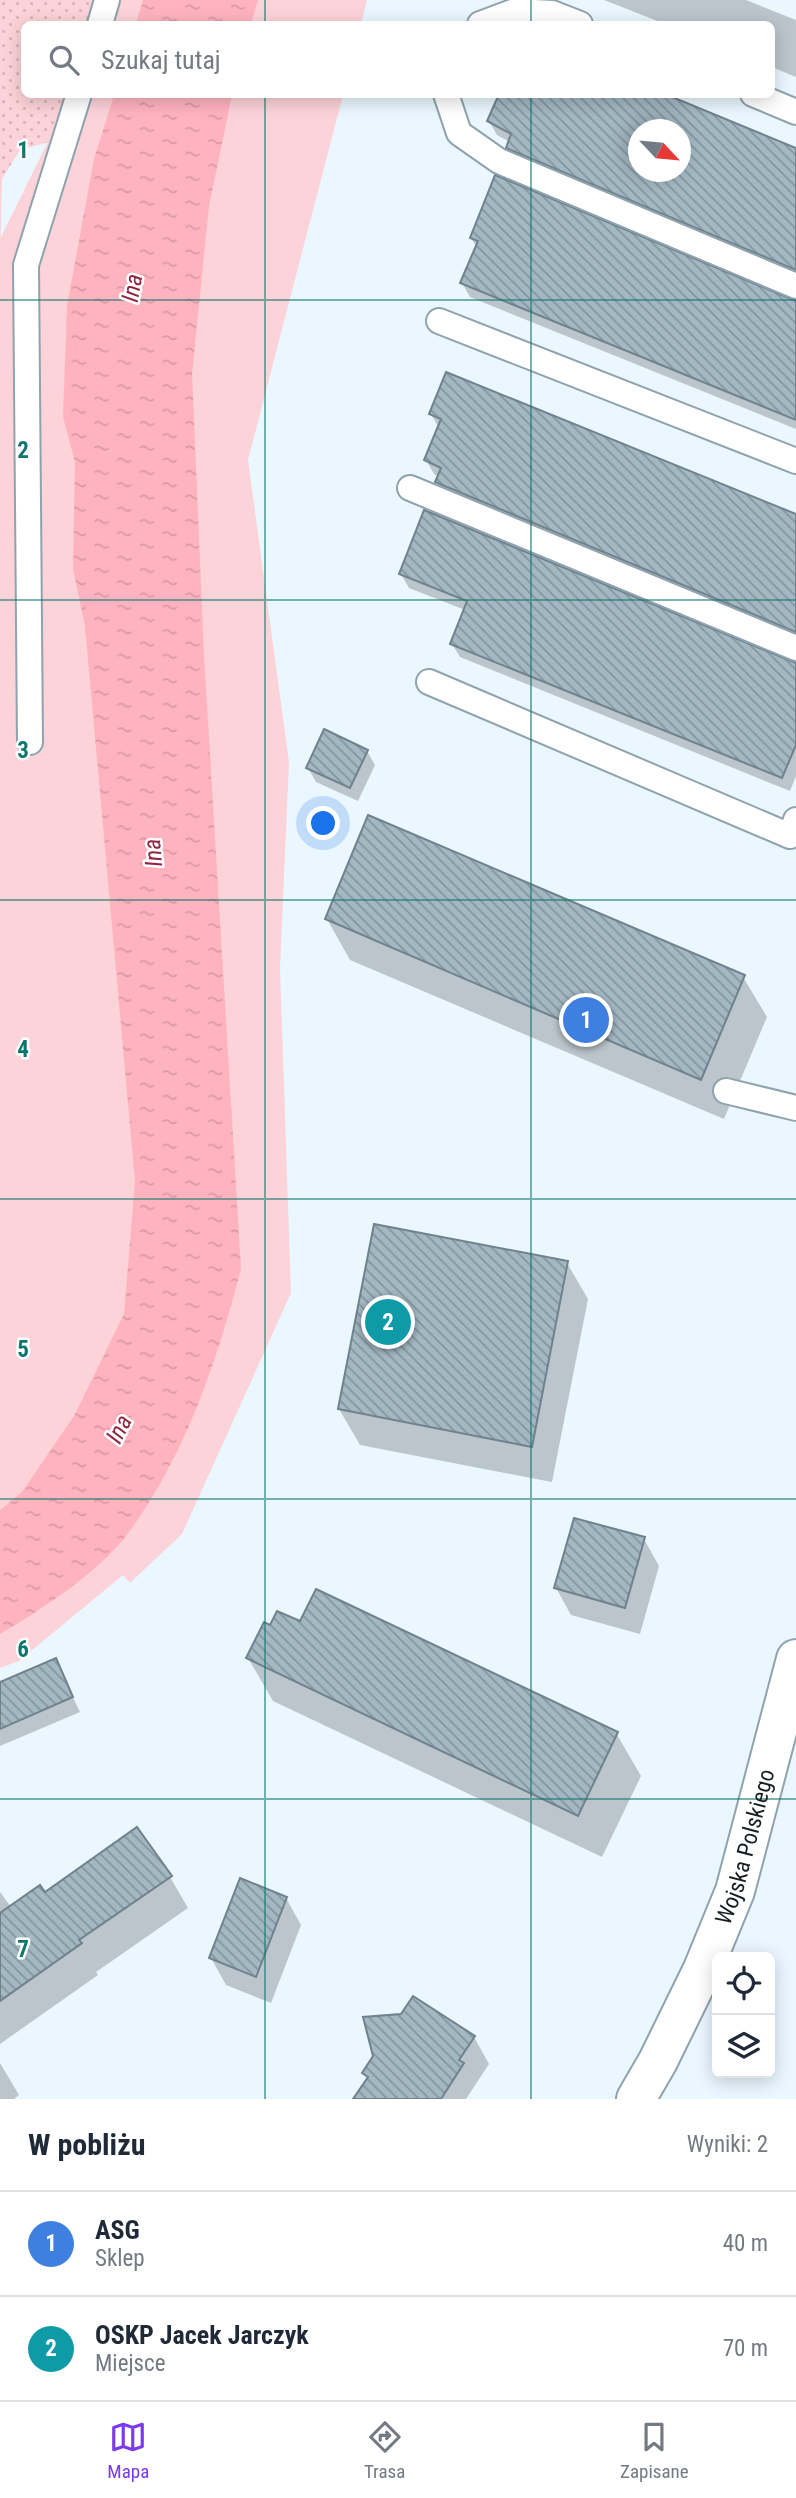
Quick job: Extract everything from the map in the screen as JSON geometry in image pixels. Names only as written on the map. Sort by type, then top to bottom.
[{"type":"street","name":"Wojska Polskiego","points":[[636,2099],[658,2061],[703,1969],[734,1891],[796,1659]]},
{"type":"lane","points":[[101,21],[107,0]]},
{"type":"lane","points":[[488,21],[515,11],[552,13],[572,21]]},
{"type":"lane","points":[[30,742],[26,265],[78,98]]},
{"type":"lane","points":[[447,98],[459,133],[499,161],[796,286]]},
{"type":"lane","points":[[763,98],[796,112]]},
{"type":"lane","points":[[439,321],[796,461]]},
{"type":"lane","points":[[410,488],[796,648]]},
{"type":"lane","points":[[429,682],[790,836],[796,820]]},
{"type":"lane","points":[[726,1091],[796,1108]]},
{"type":"shaded area","points":[[0,0],[93,0],[88,21],[21,21],[21,98],[68,98],[49,142],[20,150],[2,179],[0,270]]},
{"type":"shaded area","points":[[95,0],[367,0],[362,21],[90,21]]},
{"type":"shaded area","points":[[70,98],[342,98],[248,460],[289,762],[280,968],[291,1293],[182,1534],[130,1583],[123,1575],[19,1661],[0,1668],[0,239]]},
{"type":"water","points":[[143,0],[258,0],[252,21],[137,21]]},
{"type":"water","name":"Ina","points":[[113,98],[231,98],[209,206],[192,374],[204,655],[241,1269],[197,1406],[167,1471],[149,1502],[129,1532],[103,1561],[52,1601],[0,1634],[0,1510],[22,1492],[74,1416],[124,1314],[135,1181],[85,626],[73,569],[75,462],[63,417],[67,306],[94,159]]},
{"type":"building","points":[[497,98],[675,98],[796,148],[796,270],[506,148],[511,134],[487,121]]},
{"type":"building","points":[[495,175],[796,301],[796,420],[460,283],[478,241],[470,238]]},
{"type":"building","points":[[446,372],[796,514],[796,632],[435,482],[441,468],[424,460],[441,419],[429,414]]},
{"type":"building","points":[[424,510],[796,663],[796,745],[782,778],[450,644],[467,601],[399,574]]},
{"type":"building","points":[[324,729],[368,750],[350,788],[306,768]]},
{"type":"building","points":[[368,815],[745,975],[701,1080],[325,919]]},
{"type":"building","points":[[374,1224],[568,1261],[532,1447],[338,1409]]},
{"type":"building","points":[[574,1518],[645,1537],[625,1608],[554,1588]]},
{"type":"building","points":[[316,1589],[618,1732],[578,1816],[246,1658],[264,1622],[270,1625],[277,1611],[300,1621]]},
{"type":"building","points":[[56,1658],[73,1697],[0,1729],[0,1682]]},
{"type":"building","points":[[137,1827],[172,1876],[79,1940],[82,1943],[0,2001],[0,1913],[40,1885],[45,1892]]},
{"type":"building","points":[[240,1878],[287,1897],[256,1977],[209,1958]]},
{"type":"building","points":[[413,1996],[475,2036],[459,2060],[464,2063],[441,2099],[353,2099],[368,2077],[362,2073],[373,2056],[363,2017],[401,2014]]},
{"type":"place","name":"ASG","points":[[586,1020]]},
{"type":"place","name":"OSKP Jacek Jarczyk","points":[[388,1322]]}]
